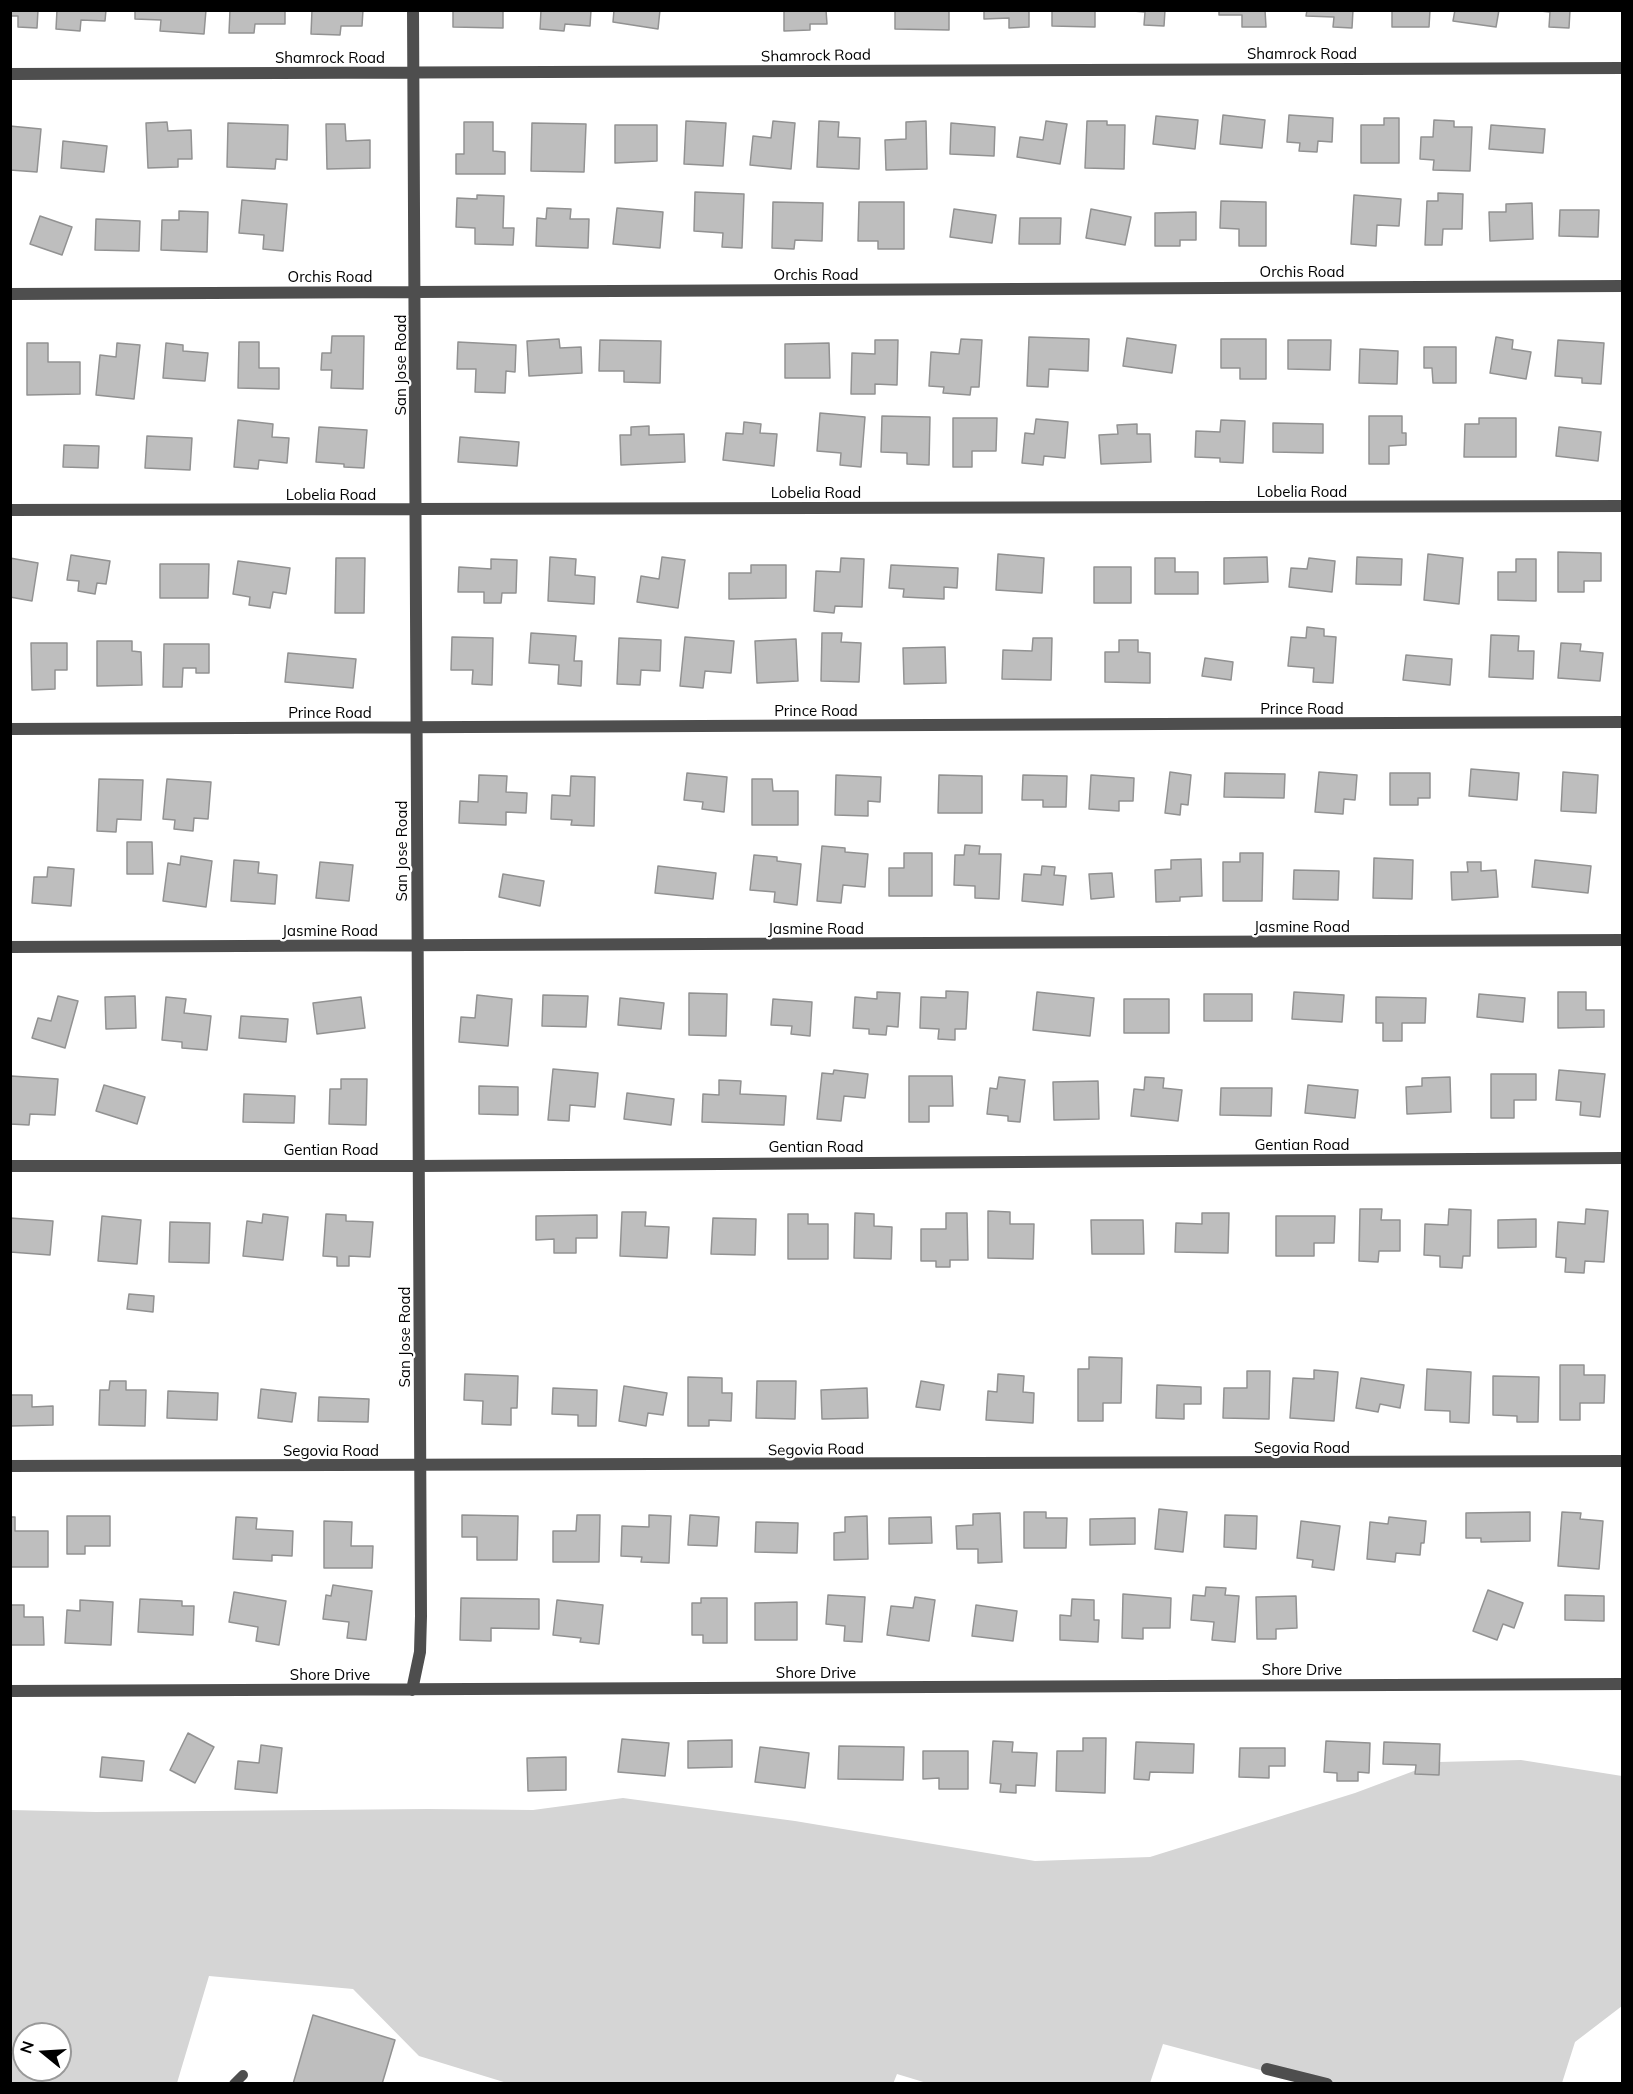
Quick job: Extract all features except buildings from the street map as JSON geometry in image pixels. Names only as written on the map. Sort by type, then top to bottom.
[{"type":"street","name":"San Jose Road","points":[[412,1690],[420,1652],[421,1616],[413,10]]},
{"type":"street","name":"Shamrock Road","points":[[10,74],[1623,68]]},
{"type":"street","name":"Orchis Road","points":[[10,294],[1623,286]]},
{"type":"street","name":"Lobelia Road","points":[[10,510],[1623,506]]},
{"type":"street","name":"Prince Road","points":[[10,729],[1623,722]]},
{"type":"street","name":"Jasmine Road","points":[[10,947],[1623,940]]},
{"type":"street","name":"Gentian Road","points":[[10,1166],[419,1166],[1623,1158]]},
{"type":"street","name":"Segovia Road","points":[[10,1466],[1623,1461]]},
{"type":"street","name":"Shore Drive","points":[[10,1691],[1623,1684]]},
{"type":"street","points":[[1267,2069],[1327,2084]]},
{"type":"lane","points":[[234,2084],[243,2075]]},
{"type":"shaded area","points":[[1521,1760],[1622,1776],[1622,2006],[1575,2042],[1562,2083],[1309,2083],[1163,2044],[1150,2083],[930,2084],[897,2074],[893,2084],[507,2083],[419,2056],[353,1989],[209,1976],[177,2083],[11,2084],[11,1810],[96,1812],[533,1810],[623,1798],[795,1821],[1035,1861],[1150,1857],[1355,1793],[1438,1762]]}]
